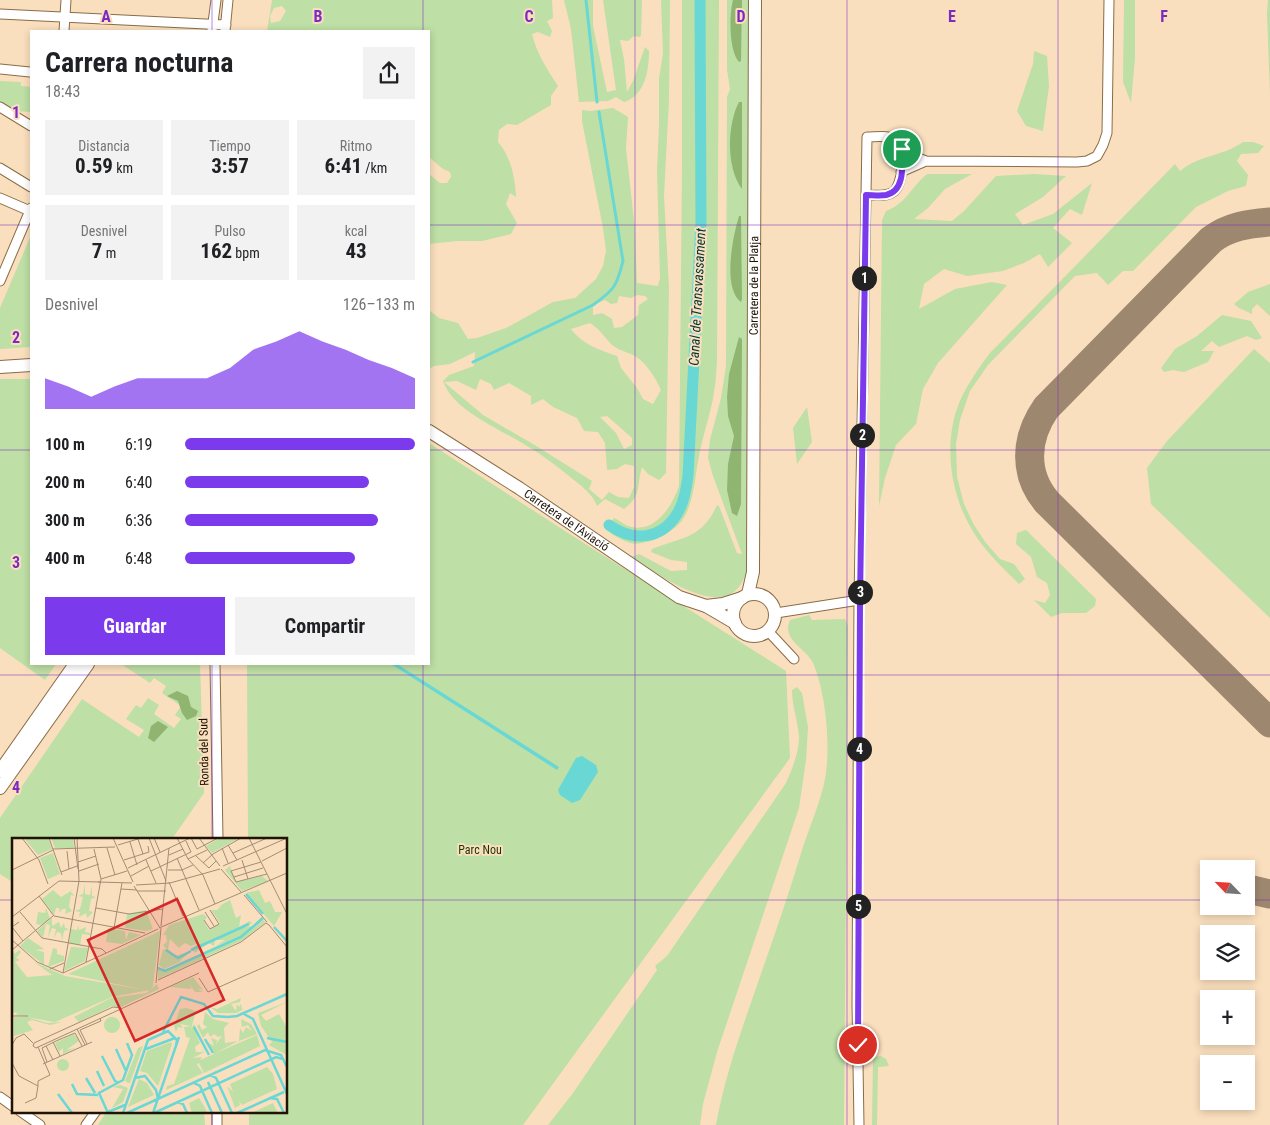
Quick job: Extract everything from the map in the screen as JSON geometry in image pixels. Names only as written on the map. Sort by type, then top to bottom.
[{"type":"street","points":[[64,30],[66,0]]},
{"type":"street","points":[[212,28],[216,0]]},
{"type":"street","points":[[0,14],[226,28],[228,0]]},
{"type":"street","name":"Carretera de la Platja","points":[[745,596],[753,572],[755,0]]},
{"type":"street","points":[[902,152],[926,160],[1077,162],[1087,161],[1097,156],[1103,145],[1108,122],[1109,0]]},
{"type":"street","points":[[0,69],[30,72]]},
{"type":"street","points":[[0,107],[30,125]]},
{"type":"street","points":[[859,1125],[860,600],[866,195],[867,137],[883,136],[897,141],[902,152],[900,182],[893,192],[887,195],[866,195]]},
{"type":"street","points":[[901,172],[926,160]]},
{"type":"street","points":[[0,168],[30,186]]},
{"type":"street","points":[[0,198],[30,210]]},
{"type":"street","points":[[0,282],[3,265],[30,212]]},
{"type":"street","points":[[0,367],[30,365]]},
{"type":"street","name":"Carretera de l'Aviació","points":[[430,432],[679,596],[706,606],[735,623]]},
{"type":"street","name":"Carretera de la Platja","points":[[753,572],[763,595]]},
{"type":"street","points":[[706,606],[723,604],[745,596],[763,595],[769,600],[776,613],[768,631],[757,636],[748,635],[739,630],[733,616],[734,609],[745,596]]},
{"type":"street","points":[[776,613],[860,600]]},
{"type":"street","points":[[768,631],[794,659]]},
{"type":"street","points":[[0,771],[74,665]]},
{"type":"street","points":[[0,788],[87,665]]},
{"type":"street","name":"Ronda del Sud","points":[[215,665],[218,838]]},
{"type":"street","points":[[0,1097],[12,1106]]},
{"type":"street","points":[[854,1125],[858,1110]]},
{"type":"street","points":[[21,1112],[40,1125]]},
{"type":"street","points":[[86,1125],[95,1112]]},
{"type":"street","points":[[217,1112],[217,1125]]},
{"type":"green space","points":[[272,0],[552,0],[553,18],[547,21],[552,31],[550,37],[538,32],[532,34],[546,67],[558,86],[551,96],[551,105],[517,125],[507,124],[499,130],[498,142],[509,161],[516,197],[510,193],[506,204],[517,223],[511,234],[482,241],[430,244],[430,175],[440,183],[447,183],[451,177],[450,172],[443,169],[430,158],[430,30],[267,30]],"holes":[[[282,6],[286,11],[280,21],[271,23],[270,16],[274,8]]]},
{"type":"green space","points":[[564,0],[593,0],[593,26],[607,92],[616,90],[603,0],[642,0],[640,37],[634,36],[628,41],[620,40],[627,92],[645,47],[649,51],[647,74],[641,88],[631,99],[624,102],[616,97],[608,101],[579,102],[571,29]]},
{"type":"green space","points":[[661,0],[670,0],[669,100],[664,196],[669,288],[666,473],[659,480],[648,474],[642,467],[638,491],[630,504],[624,509],[605,499],[597,506],[584,488],[551,462],[479,419],[457,402],[443,381],[449,375],[474,366],[475,352],[450,364],[430,368],[430,311],[439,318],[458,323],[468,339],[477,338],[506,328],[553,302],[575,298],[596,279],[603,266],[606,251],[582,121],[582,110],[590,111],[613,108],[628,117],[626,148],[635,230],[637,283],[658,286],[660,278],[657,171],[659,78],[663,54]],"holes":[[[637,295],[645,296],[648,299],[639,305],[638,315],[622,327],[614,328],[612,319],[602,313],[593,315],[593,305],[605,300],[611,304],[617,303],[619,296],[631,298]],[[590,323],[612,345],[641,360],[653,374],[661,390],[653,404],[643,399],[621,368],[617,356],[586,343],[571,329]],[[480,379],[491,384],[494,390],[509,383],[531,396],[531,405],[543,399],[553,407],[577,418],[584,431],[598,432],[605,443],[607,470],[617,469],[625,464],[634,466],[634,487],[629,498],[618,497],[609,492],[602,500],[589,489],[592,481],[483,415],[444,382],[457,381],[476,390]],[[607,416],[632,438],[632,445],[624,449],[616,433],[600,417]]]},
{"type":"green space","points":[[682,0],[719,0],[716,381],[692,497],[687,512],[679,524],[667,533],[651,541],[636,544],[614,536],[606,530],[614,518],[628,526],[637,528],[654,523],[667,510],[679,486]]},
{"type":"green space","points":[[727,0],[749,0],[748,564],[741,584],[729,595],[714,597],[697,594],[678,586],[631,557],[639,554],[671,571],[687,570],[687,562],[671,560],[651,552],[652,549],[682,539],[698,531],[705,525],[717,505],[737,553],[742,554],[708,458],[726,366],[727,97],[730,89],[727,70]]},
{"type":"green space","points":[[733,0],[742,0],[741,61],[739,62],[733,50],[731,32]]},
{"type":"green space","points":[[1124,0],[1135,0],[1135,58],[1131,103],[1123,82]]},
{"type":"green space","points":[[1268,0],[1270,0],[1270,95],[1267,13]]},
{"type":"green space","points":[[1034,51],[1047,56],[1049,86],[1043,131],[1026,126],[1017,111],[1033,64]]},
{"type":"green space","points":[[0,81],[21,82],[21,86],[30,87],[30,112],[15,111],[0,102]]},
{"type":"green space","points":[[739,102],[742,102],[742,189],[733,170],[730,146],[732,122]]},
{"type":"green space","points":[[1243,142],[1253,142],[1264,146],[1258,153],[1241,154],[1237,161],[1248,175],[1246,186],[1228,191],[1196,207],[1133,271],[1123,271],[1108,285],[1097,273],[1075,276],[988,365],[970,391],[960,420],[956,444],[957,477],[964,504],[974,525],[1000,559],[1014,564],[1025,579],[1019,584],[992,557],[978,539],[961,508],[952,473],[950,455],[954,420],[962,396],[989,354],[1175,164],[1180,171],[1195,162],[1236,147]]},
{"type":"green space","points":[[927,174],[972,174],[945,189],[928,208],[914,219],[952,221],[964,211],[996,176],[1034,174],[1066,176],[1043,197],[1015,214],[1023,225],[1053,214],[1092,183],[1082,215],[1070,209],[1053,228],[1072,243],[1048,267],[1040,254],[1003,271],[967,276],[944,269],[924,284],[919,309],[955,289],[992,282],[1007,285],[938,363],[923,389],[916,424],[896,445],[885,478],[879,506],[882,220],[886,211],[899,204]]},
{"type":"green space","points":[[739,216],[741,216],[741,302],[735,295],[730,274],[732,248]]},
{"type":"green space","points":[[30,237],[30,347],[0,349],[0,308]]},
{"type":"green space","points":[[1270,284],[1270,316],[1257,304],[1252,309],[1252,314],[1234,304],[1248,292]]},
{"type":"green space","points":[[1222,315],[1251,321],[1262,338],[1256,340],[1247,336],[1219,347],[1212,341],[1201,351],[1214,351],[1208,362],[1184,372],[1173,370],[1164,372],[1161,368],[1175,349],[1197,336]]},
{"type":"green space","points":[[739,337],[742,339],[741,504],[737,516],[732,513],[727,490],[728,464],[734,436],[728,416],[727,397],[729,374]]},
{"type":"green space","points":[[1254,349],[1270,363],[1270,618],[1151,504],[1147,468],[1167,441]]},
{"type":"green space","points":[[0,379],[30,379],[30,665],[55,665],[45,680],[0,648]]},
{"type":"green space","points":[[807,407],[812,442],[797,464],[793,428]]},
{"type":"green space","name":"Parc Nou","points":[[430,444],[786,671],[790,758],[523,1125],[249,1125],[249,1112],[288,1112],[288,838],[248,838],[247,665],[430,665]]},
{"type":"green space","points":[[1026,530],[1096,599],[1095,606],[1086,613],[1062,613],[1051,617],[1034,600],[1045,603],[1050,595],[1047,583],[1037,577],[1031,557],[1016,544],[1017,533]]},
{"type":"green space","points":[[809,615],[812,620],[845,619],[848,626],[844,1125],[716,1125],[737,1042],[825,779],[827,736],[821,689],[813,663],[791,638],[788,627],[790,620]]},
{"type":"green space","points":[[123,665],[200,665],[204,793],[173,838],[12,838],[12,882],[0,874],[0,818],[82,699],[139,737],[144,730],[126,719],[136,705],[141,708],[148,698],[159,705],[154,714],[174,728],[181,719],[175,715],[181,706],[162,693],[166,686],[154,678],[150,683]]},
{"type":"green space","points":[[797,687],[802,693],[808,727],[806,760],[799,808],[717,1052],[703,1104],[700,1125],[548,1125],[573,1093],[657,970],[655,966],[667,956],[786,783],[795,761],[799,743],[792,690]]},
{"type":"green space","points":[[177,691],[188,696],[191,707],[198,711],[196,716],[187,720],[182,713],[178,701],[167,696]]},
{"type":"green space","points":[[158,721],[168,727],[154,742],[148,738],[151,726]]},
{"type":"green space","points":[[881,1056],[886,1059],[889,1066],[878,1067],[877,1125],[872,1125],[873,1057]]},
{"type":"green space","points":[[106,1112],[204,1112],[205,1125],[98,1125]]},
{"type":"water","points":[[393,665],[399,665],[559,767],[557,770]]},
{"type":"water","points":[[582,756],[596,765],[598,772],[580,800],[572,803],[560,795],[558,790],[576,758]]},
{"type":"waterway","points":[[586,0],[597,102]]},
{"type":"waterway","name":"Canal de Transvassament","points":[[609,525],[627,534],[637,536],[646,536],[663,529],[679,510],[683,501],[688,476],[701,222],[700,0]]},
{"type":"waterway","points":[[473,362],[593,305],[614,287],[623,261],[599,112]]},
{"type":"taxiway","points":[[1270,222],[1232,229],[1211,240],[1046,408],[1034,431],[1030,456],[1034,480],[1047,502],[1270,723]]},
{"type":"taxiway","points":[[1255,891],[1270,894]]},
{"type":"route","points":[[858,1045],[860,600],[866,195],[887,195],[897,187],[901,177],[902,149]]}]
